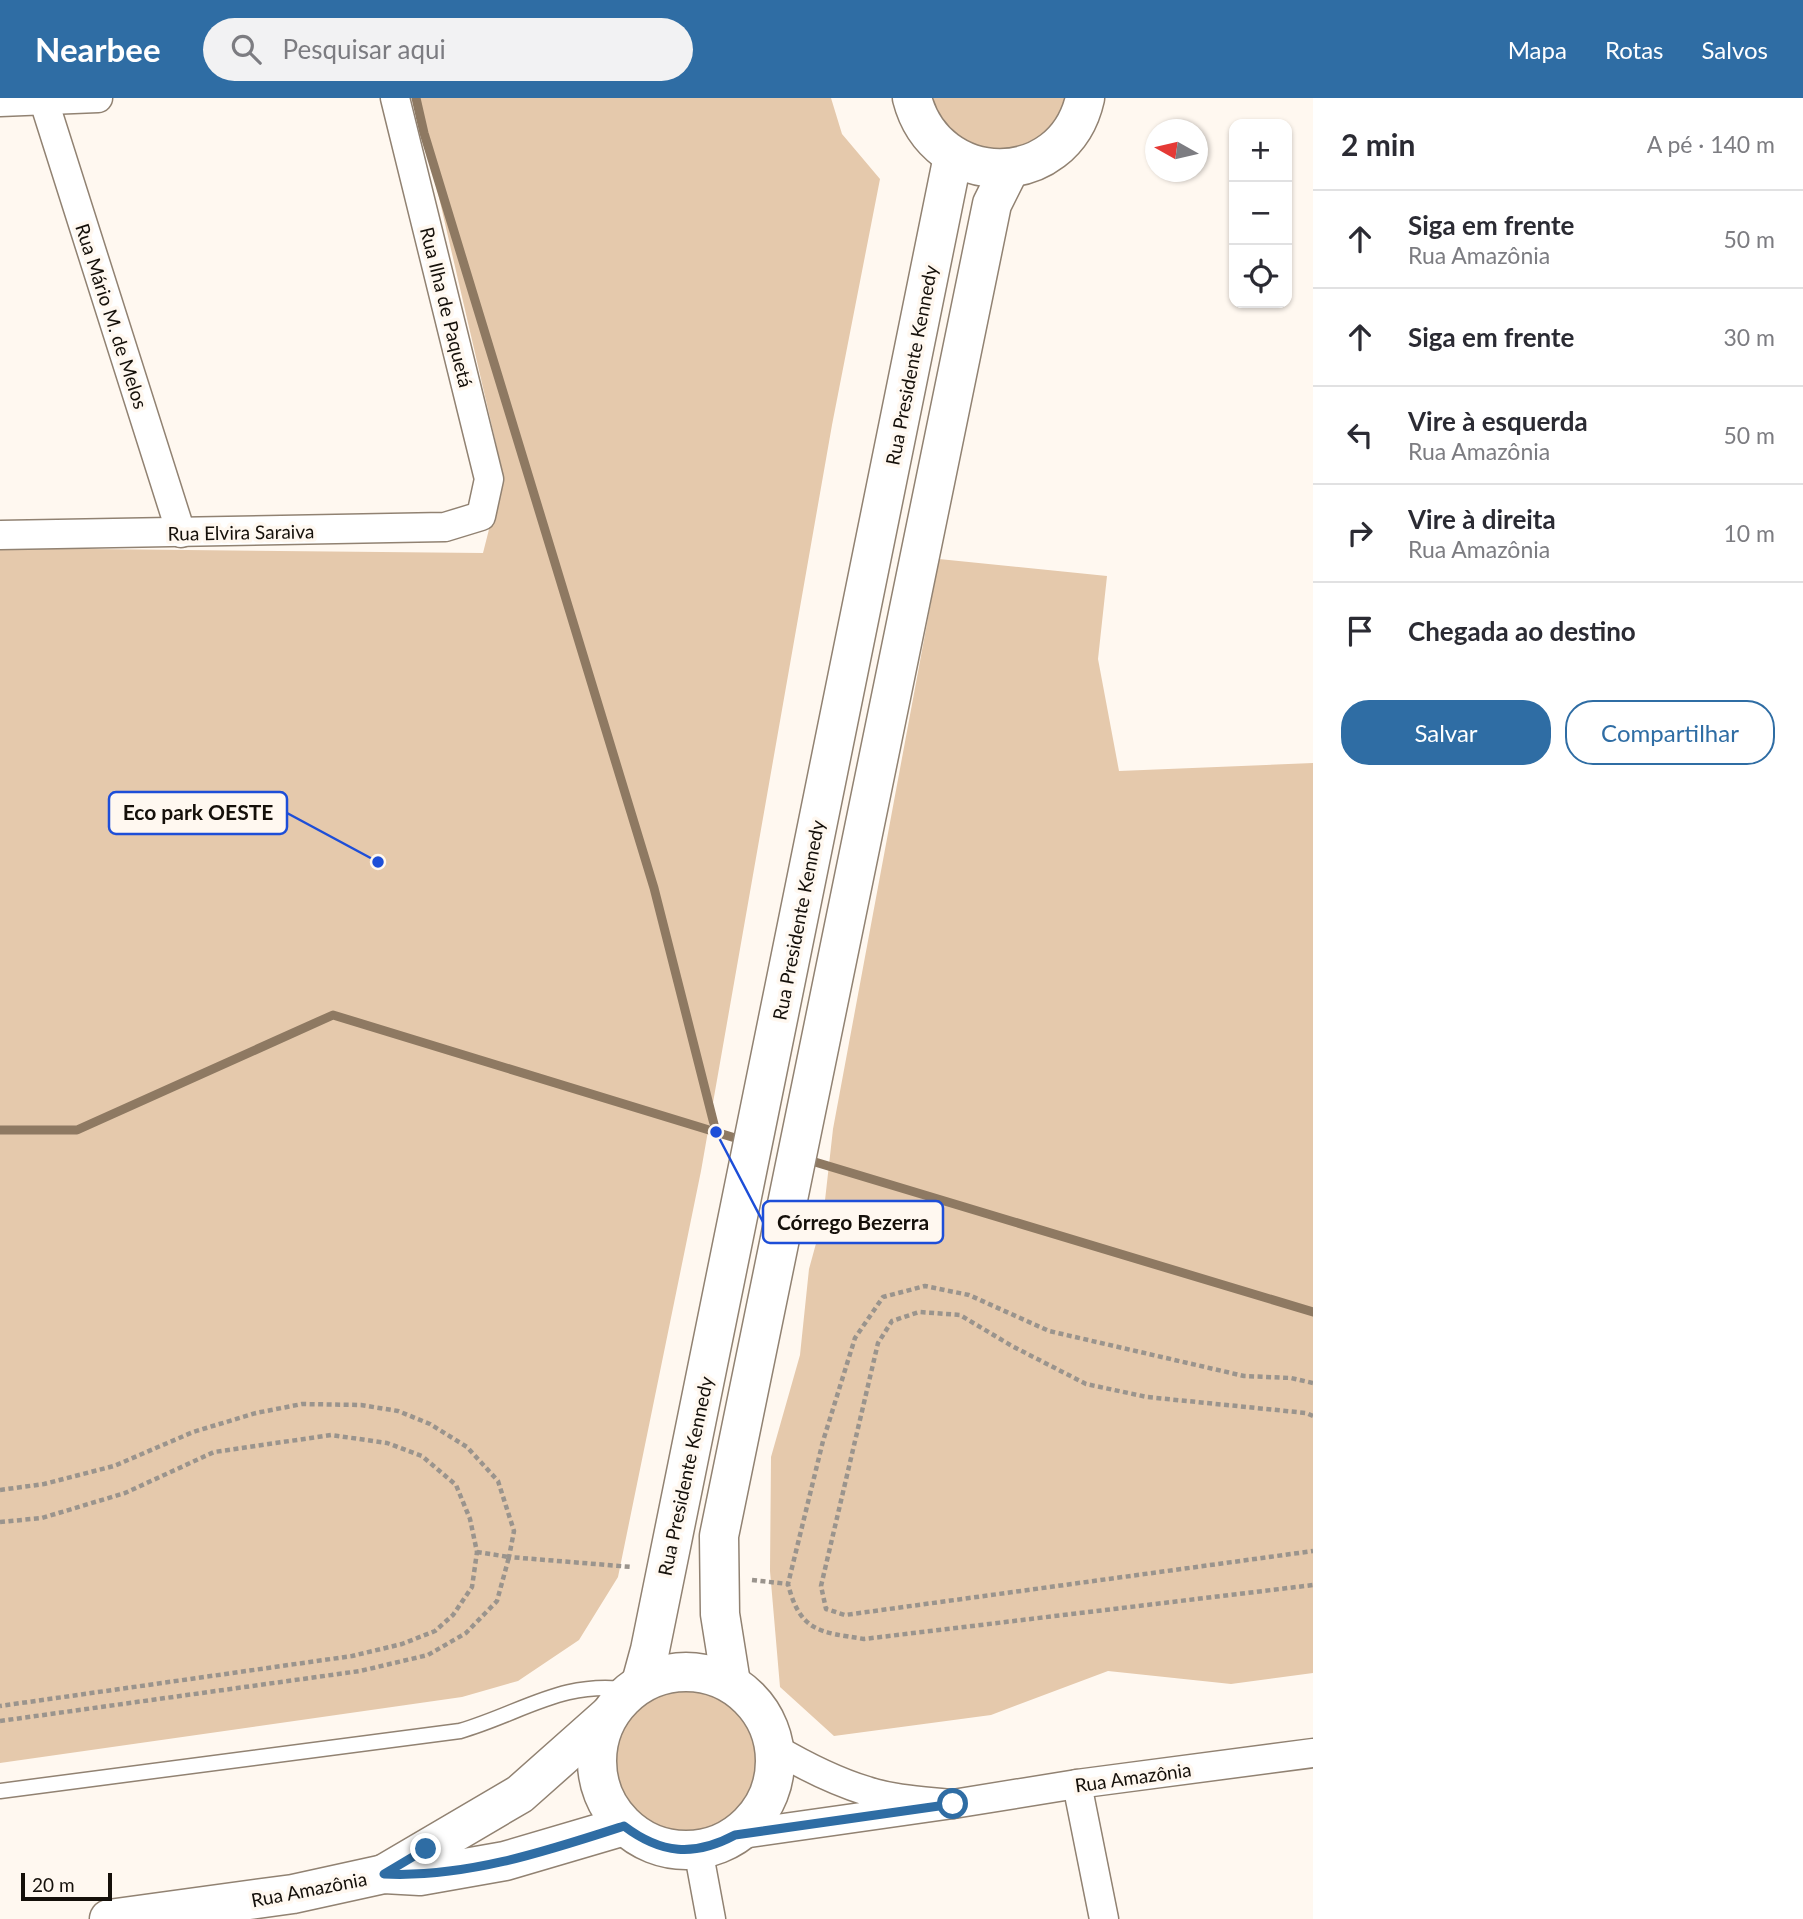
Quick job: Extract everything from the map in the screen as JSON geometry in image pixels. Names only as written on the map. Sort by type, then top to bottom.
[{"type":"main road","points":[[912,98],[924,129],[937,144],[953,156],[990,169],[1030,163],[1048,154],[1063,141],[1075,125],[1085,98]]},
{"type":"main road","name":"Rua Presidente Kennedy","points":[[627,1696],[650,1650],[953,156]]},
{"type":"main road","points":[[731,1684],[719,1614],[719,1536],[992,204],[1010,168]]},
{"type":"main road","points":[[677,1672],[705,1674],[731,1684],[747,1696],[760,1711],[769,1728],[774,1748],[770,1788],[756,1814],[735,1835],[717,1845],[698,1849],[678,1850],[658,1846],[640,1838],[624,1826],[611,1811],[602,1793],[597,1774],[601,1733],[627,1696],[658,1676],[677,1672]]},
{"type":"main road","name":"Rua Amazônia","points":[[109,1919],[295,1907],[384,1874],[520,1794],[627,1696]]},
{"type":"main road","name":"Rua Amazônia","points":[[384,1874],[420,1876],[505,1861],[624,1826]]},
{"type":"street","points":[[0,103],[98,98]]},
{"type":"street","name":"Rua Ilha de Paquetá","points":[[395,98],[489,480],[481,516]]},
{"type":"street","name":"Rua Mário M. de Melos","points":[[43,99],[181,533]]},
{"type":"street","name":"Rua Elvira Saraiva","points":[[0,536],[445,527],[481,516]]},
{"type":"street","name":"Rua Amazônia","points":[[774,1748],[808,1768],[867,1791],[896,1798],[953,1804]]},
{"type":"street","name":"Rua Amazônia","points":[[735,1835],[1077,1784],[1313,1753]]},
{"type":"street","points":[[1077,1784],[1104,1919]]},
{"type":"street","points":[[698,1849],[711,1919]]},
{"type":"lane","points":[[0,1791],[460,1731],[493,1722],[549,1696],[583,1688],[608,1686],[627,1696]]},
{"type":"path","points":[[1313,1383],[1291,1378],[1244,1376],[1049,1331],[969,1295],[925,1286],[883,1297],[855,1338],[823,1441],[788,1584],[793,1605],[812,1626],[821,1632],[864,1639],[1313,1585]]},
{"type":"path","points":[[1313,1416],[1306,1413],[1147,1397],[1086,1384],[1012,1346],[960,1315],[919,1312],[892,1321],[878,1343],[821,1586],[826,1609],[845,1615],[1313,1550]]},
{"type":"path","points":[[0,1490],[44,1484],[114,1466],[193,1432],[256,1413],[302,1404],[361,1405],[398,1411],[430,1424],[467,1447],[498,1481],[514,1531],[497,1601],[466,1633],[428,1655],[360,1671],[0,1721]]},
{"type":"path","points":[[0,1522],[41,1518],[125,1493],[214,1452],[331,1435],[387,1443],[422,1456],[456,1485],[470,1519],[477,1552],[472,1587],[453,1615],[435,1631],[402,1644],[352,1656],[0,1706]]},
{"type":"path","points":[[477,1552],[627,1567]]},
{"type":"path","points":[[741,1579],[788,1584]]},
{"type":"shaded area","points":[[416,98],[831,98],[842,134],[880,179],[832,425],[701,1171],[618,1577],[579,1640],[518,1681],[462,1697],[0,1763],[0,548],[483,553],[503,474]]},
{"type":"shaded area","points":[[928,98],[1069,98],[1051,130],[1024,148],[992,153],[948,133]]},
{"type":"shaded area","points":[[939,559],[1107,576],[1098,659],[1119,771],[1313,763],[1313,1673],[1231,1684],[1108,1671],[991,1715],[834,1736],[780,1687],[770,1571],[771,1457],[800,1355],[809,1269],[823,1218],[833,1129]]},
{"type":"shaded area","points":[[686,1688],[714,1694],[738,1709],[753,1733],[759,1761],[753,1789],[738,1813],[714,1828],[686,1834],[658,1828],[634,1813],[619,1789],[613,1761],[619,1733],[634,1709],[658,1694]]},
{"type":"waterway","points":[[416,98],[424,133],[654,888],[716,1132]]},
{"type":"waterway","points":[[0,1130],[77,1130],[333,1015],[745,1141]]},
{"type":"waterway","points":[[805,1159],[1313,1312]]},
{"type":"place","name":"Eco park OESTE","points":[[378,862]]},
{"type":"place","name":"Córrego Bezerra","points":[[716,1132]]},
{"type":"route","points":[[426,1849],[384,1874],[420,1876],[505,1861],[624,1826],[640,1838],[658,1846],[678,1850],[698,1849],[717,1845],[735,1835],[953,1804]]}]
